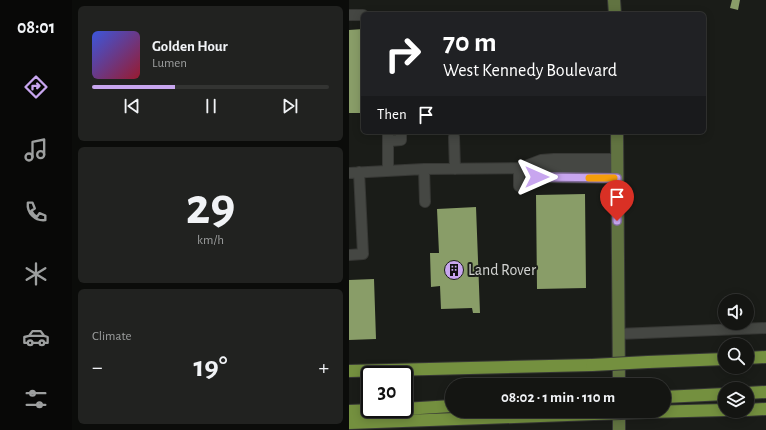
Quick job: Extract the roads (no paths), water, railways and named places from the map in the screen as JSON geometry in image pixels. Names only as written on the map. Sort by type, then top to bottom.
[{"type":"highway","points":[[754,358],[766,357]]},
{"type":"highway","points":[[349,371],[592,365],[718,359]]},
{"type":"highway","points":[[754,393],[766,392]]},
{"type":"highway","points":[[671,397],[718,394]]},
{"type":"highway","points":[[413,408],[445,406]]},
{"type":"highway","points":[[754,410],[766,409]]},
{"type":"highway","points":[[671,411],[718,410]]},
{"type":"highway","points":[[349,411],[361,411]]},
{"type":"highway","points":[[349,423],[485,418]]},
{"type":"main road","points":[[614,0],[615,12]]},
{"type":"main road","points":[[617,134],[619,378]]},
{"type":"main road","points":[[619,418],[619,430]]},
{"type":"street","points":[[349,15],[361,15]]},
{"type":"street","points":[[388,171],[388,137],[401,140],[401,134]]},
{"type":"street","points":[[454,137],[455,169]]},
{"type":"street","points":[[349,255],[363,254],[354,173],[424,169],[519,168],[541,160],[617,169]]},
{"type":"street","points":[[519,168],[537,177],[617,169]]},
{"type":"street","points":[[519,168],[519,186]]},
{"type":"street","points":[[424,169],[425,202]]},
{"type":"street","points":[[618,334],[766,328]]},
{"type":"place","name":"Land Rover","points":[[454,270]]}]
